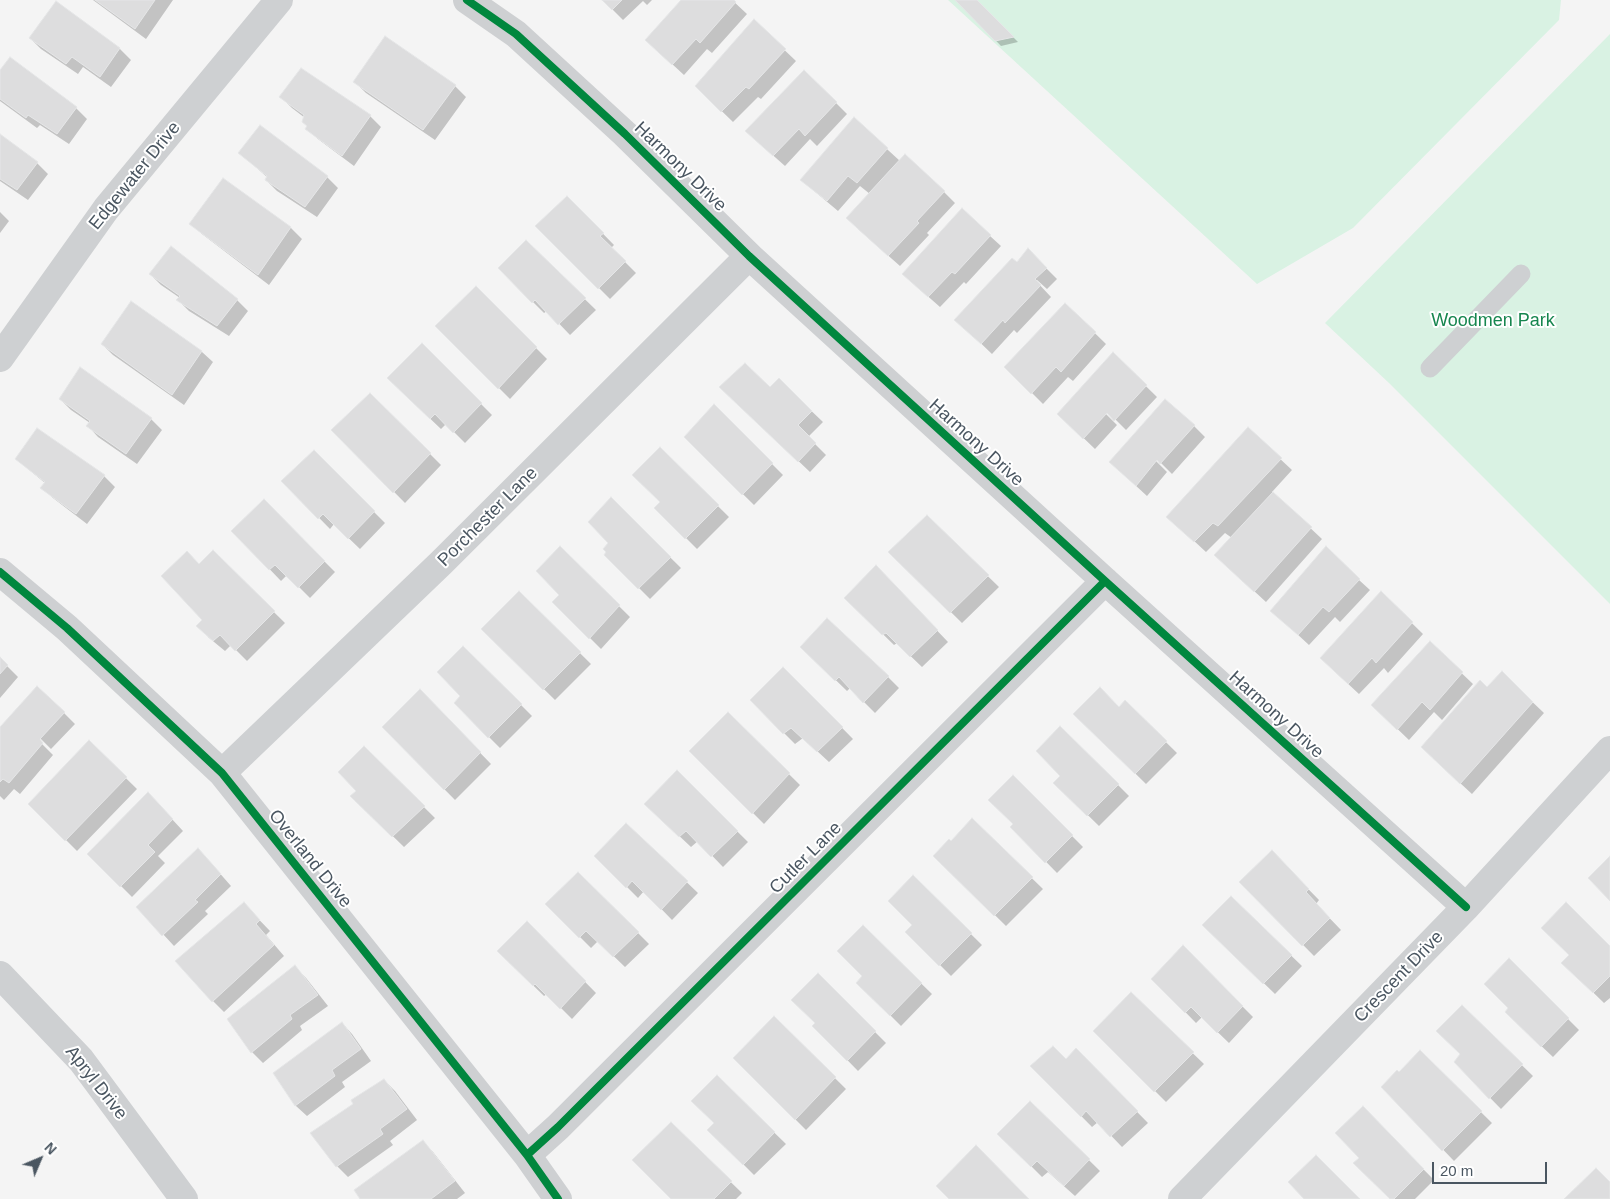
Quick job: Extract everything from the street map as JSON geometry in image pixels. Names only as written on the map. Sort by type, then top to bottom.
[{"type":"street","name":"Edgewater Drive","points":[[0,358],[106,209],[278,0]]},
{"type":"street","name":"Harmony Drive","points":[[467,0],[516,34],[625,134],[749,256],[1466,907]]},
{"type":"street","name":"Porchester Lane","points":[[222,774],[442,563],[749,256]]},
{"type":"street","name":"Overland Drive","points":[[0,572],[67,628],[222,774],[527,1155],[558,1199]]},
{"type":"street","name":"Cutler Lane","points":[[527,1155],[558,1127],[1105,581]]},
{"type":"street","name":"Crescent Drive","points":[[1182,1199],[1466,907],[1610,750]]},
{"type":"street","name":"Apryl Drive","points":[[0,975],[81,1060],[184,1199]]},
{"type":"lane","points":[[1430,368],[1521,274]]},
{"type":"green space","points":[[948,0],[1561,0],[1559,20],[1353,228],[1257,284]]},
{"type":"green space","name":"Woodmen Park","points":[[1610,34],[1610,604],[1389,383],[1325,323]]},
{"type":"building","points":[[95,0],[155,0],[135,29]]},
{"type":"building","points":[[602,0],[622,0],[612,10]]},
{"type":"building","points":[[681,0],[734,0],[736,2],[700,43],[696,39],[672,65],[645,40]]},
{"type":"building","points":[[955,0],[977,0],[1014,37],[995,41]]},
{"type":"building","points":[[56,1],[120,48],[100,77],[72,57],[66,64],[29,38]]},
{"type":"building","points":[[754,19],[786,49],[749,89],[746,87],[721,112],[695,86]]},
{"type":"building","points":[[385,36],[456,85],[423,130],[353,82]]},
{"type":"building","points":[[10,57],[77,107],[57,134],[28,115],[26,118],[0,99],[0,70]]},
{"type":"building","points":[[301,68],[371,115],[342,156],[305,129],[307,126],[302,122],[304,115],[279,97]]},
{"type":"building","points":[[804,70],[837,102],[805,136],[799,129],[773,156],[745,131]]},
{"type":"building","points":[[854,117],[888,148],[857,183],[848,176],[827,201],[800,180]]},
{"type":"building","points":[[260,125],[328,176],[305,207],[265,180],[267,176],[238,153]]},
{"type":"building","points":[[0,134],[38,162],[17,190],[0,179]]},
{"type":"building","points":[[905,154],[945,191],[917,221],[919,223],[888,256],[846,218]]},
{"type":"building","points":[[223,178],[291,227],[258,275],[189,224]]},
{"type":"building","points":[[567,196],[604,233],[600,236],[626,261],[598,289],[535,226]]},
{"type":"building","points":[[962,208],[991,235],[955,274],[952,272],[928,297],[902,274]]},
{"type":"building","points":[[526,240],[586,298],[558,325],[535,300],[532,303],[498,268]]},
{"type":"building","points":[[171,246],[238,299],[217,326],[176,300],[180,296],[149,274]]},
{"type":"building","points":[[1028,248],[1047,268],[1035,279],[1041,285],[1005,323],[1003,320],[981,344],[954,320],[1012,258],[1017,262]]},
{"type":"building","points":[[476,286],[537,347],[498,389],[435,326]]},
{"type":"building","points":[[131,301],[202,351],[172,395],[101,344]]},
{"type":"building","points":[[1065,303],[1096,332],[1061,372],[1056,367],[1031,394],[1004,367]]},
{"type":"building","points":[[422,343],[482,403],[453,433],[435,414],[430,419],[387,378]]},
{"type":"building","points":[[1113,352],[1147,385],[1114,421],[1107,413],[1083,439],[1057,414]]},
{"type":"building","points":[[745,363],[770,387],[779,378],[812,411],[798,425],[816,443],[798,462],[719,387]]},
{"type":"building","points":[[80,367],[152,418],[126,454],[86,426],[90,421],[59,399]]},
{"type":"building","points":[[370,393],[431,453],[393,493],[331,430]]},
{"type":"building","points":[[1165,399],[1195,425],[1160,464],[1157,460],[1136,486],[1109,462]]},
{"type":"building","points":[[714,404],[773,463],[742,495],[684,437]]},
{"type":"building","points":[[1248,427],[1282,458],[1218,526],[1213,523],[1194,542],[1166,517]]},
{"type":"building","points":[[37,428],[105,475],[76,514],[40,488],[45,482],[15,459]]},
{"type":"building","points":[[660,447],[719,505],[685,539],[654,508],[660,502],[632,475]]},
{"type":"building","points":[[314,450],[375,511],[348,539],[323,514],[318,519],[281,481]]},
{"type":"building","points":[[1273,492],[1312,527],[1254,592],[1214,555]]},
{"type":"building","points":[[611,497],[671,557],[638,589],[604,555],[606,552],[603,549],[608,543],[588,522]]},
{"type":"building","points":[[264,499],[325,561],[298,588],[275,565],[269,570],[231,531]]},
{"type":"building","points":[[927,515],[989,575],[950,613],[888,552]]},
{"type":"building","points":[[560,546],[620,605],[589,639],[552,602],[559,595],[536,571]]},
{"type":"building","points":[[1326,546],[1360,579],[1329,612],[1323,607],[1298,635],[1270,611]]},
{"type":"building","points":[[213,550],[275,611],[235,651],[220,635],[213,641],[196,626],[202,620],[161,576],[187,551],[199,564]]},
{"type":"building","points":[[876,565],[938,630],[910,657],[886,633],[882,635],[844,598]]},
{"type":"building","points":[[519,591],[581,652],[543,690],[481,629]]},
{"type":"building","points":[[1381,591],[1413,622],[1376,663],[1372,658],[1348,684],[1320,658]]},
{"type":"building","points":[[827,618],[889,676],[863,703],[839,677],[835,681],[800,647]]},
{"type":"building","points":[[1430,641],[1463,672],[1430,710],[1422,702],[1397,730],[1371,705]]},
{"type":"building","points":[[463,646],[522,704],[488,738],[454,703],[460,696],[437,672]]},
{"type":"building","points":[[0,657],[8,665],[0,674]]},
{"type":"building","points":[[783,667],[843,727],[817,752],[791,728],[783,734],[750,700]]},
{"type":"building","points":[[1502,671],[1533,702],[1460,784],[1421,747],[1480,680],[1487,687]]},
{"type":"building","points":[[37,686],[65,712],[40,739],[43,743],[9,783],[3,779],[0,782],[0,727]]},
{"type":"building","points":[[1100,687],[1119,707],[1125,700],[1167,741],[1135,774],[1073,714]]},
{"type":"building","points":[[420,689],[481,752],[444,790],[382,727]]},
{"type":"building","points":[[728,712],[790,773],[752,814],[689,751]]},
{"type":"building","points":[[1060,726],[1119,784],[1087,816],[1053,783],[1060,776],[1036,751]]},
{"type":"building","points":[[89,740],[127,777],[65,841],[28,804]]},
{"type":"building","points":[[364,746],[425,806],[392,837],[350,796],[356,791],[338,772]]},
{"type":"building","points":[[677,770],[738,831],[711,857],[686,831],[679,837],[644,804]]},
{"type":"building","points":[[1013,775],[1073,835],[1045,863],[1010,827],[1013,824],[988,800]]},
{"type":"building","points":[[148,792],[173,819],[148,845],[155,852],[120,887],[87,854]]},
{"type":"building","points":[[972,818],[1033,877],[994,916],[933,856],[949,839],[951,841]]},
{"type":"building","points":[[626,823],[688,881],[661,910],[632,881],[626,888],[594,856]]},
{"type":"building","points":[[198,848],[221,874],[195,900],[198,902],[162,936],[136,907]]},
{"type":"building","points":[[1272,850],[1309,889],[1306,892],[1330,918],[1302,946],[1239,882]]},
{"type":"building","points":[[1610,856],[1610,901],[1588,878]]},
{"type":"building","points":[[578,872],[639,932],[613,957],[586,931],[579,938],[545,904]]},
{"type":"building","points":[[913,875],[972,933],[939,966],[905,932],[912,925],[888,901]]},
{"type":"building","points":[[1231,896],[1292,955],[1263,984],[1202,925]]},
{"type":"building","points":[[244,902],[260,920],[256,924],[274,945],[212,1002],[175,961]]},
{"type":"building","points":[[1566,902],[1610,946],[1610,976],[1593,993],[1561,963],[1569,955],[1541,928]]},
{"type":"building","points":[[527,921],[586,981],[560,1009],[497,951]]},
{"type":"building","points":[[863,925],[922,983],[890,1016],[856,983],[862,976],[837,951]]},
{"type":"building","points":[[1183,945],[1243,1006],[1217,1033],[1191,1007],[1185,1013],[1151,979]]},
{"type":"building","points":[[1509,958],[1569,1018],[1541,1047],[1505,1012],[1508,1008],[1484,984]]},
{"type":"building","points":[[295,965],[318,995],[290,1015],[292,1019],[251,1053],[227,1019]]},
{"type":"building","points":[[818,973],[876,1031],[847,1061],[812,1026],[815,1023],[791,1000]]},
{"type":"building","points":[[1131,992],[1194,1052],[1154,1092],[1093,1031]]},
{"type":"building","points":[[1462,1005],[1523,1064],[1489,1099],[1454,1062],[1460,1054],[1436,1031]]},
{"type":"building","points":[[774,1016],[836,1077],[795,1120],[733,1058]]},
{"type":"building","points":[[342,1022],[361,1049],[332,1070],[335,1076],[295,1106],[273,1073]]},
{"type":"building","points":[[1053,1046],[1066,1059],[1076,1048],[1138,1111],[1110,1137],[1086,1111],[1081,1117],[1030,1066]]},
{"type":"building","points":[[1420,1050],[1482,1111],[1442,1151],[1381,1087],[1397,1070],[1399,1072]]},
{"type":"building","points":[[717,1075],[775,1132],[743,1165],[707,1130],[714,1123],[691,1101]]},
{"type":"building","points":[[384,1079],[407,1109],[380,1129],[383,1134],[336,1167],[310,1133],[353,1104],[351,1100]]},
{"type":"building","points":[[1030,1101],[1090,1159],[1064,1186],[1037,1161],[1031,1167],[997,1134]]},
{"type":"building","points":[[1363,1106],[1424,1169],[1394,1199],[1390,1199],[1353,1163],[1359,1158],[1335,1133]]},
{"type":"building","points":[[671,1122],[732,1181],[714,1199],[671,1199],[632,1160]]},
{"type":"building","points":[[423,1140],[455,1181],[431,1199],[360,1199],[354,1190]]},
{"type":"building","points":[[976,1145],[1029,1199],[949,1199],[936,1186]]},
{"type":"building","points":[[1316,1155],[1360,1199],[1304,1199],[1288,1182]]},
{"type":"building","points":[[1596,1168],[1610,1182],[1610,1199],[1564,1199]]},
{"type":"cycle path","points":[[467,0],[516,34],[625,134],[749,256],[1466,907]]},
{"type":"cycle path","points":[[0,572],[67,628],[222,773],[527,1155],[558,1199]]},
{"type":"cycle path","points":[[527,1155],[558,1127],[1105,581]]}]
